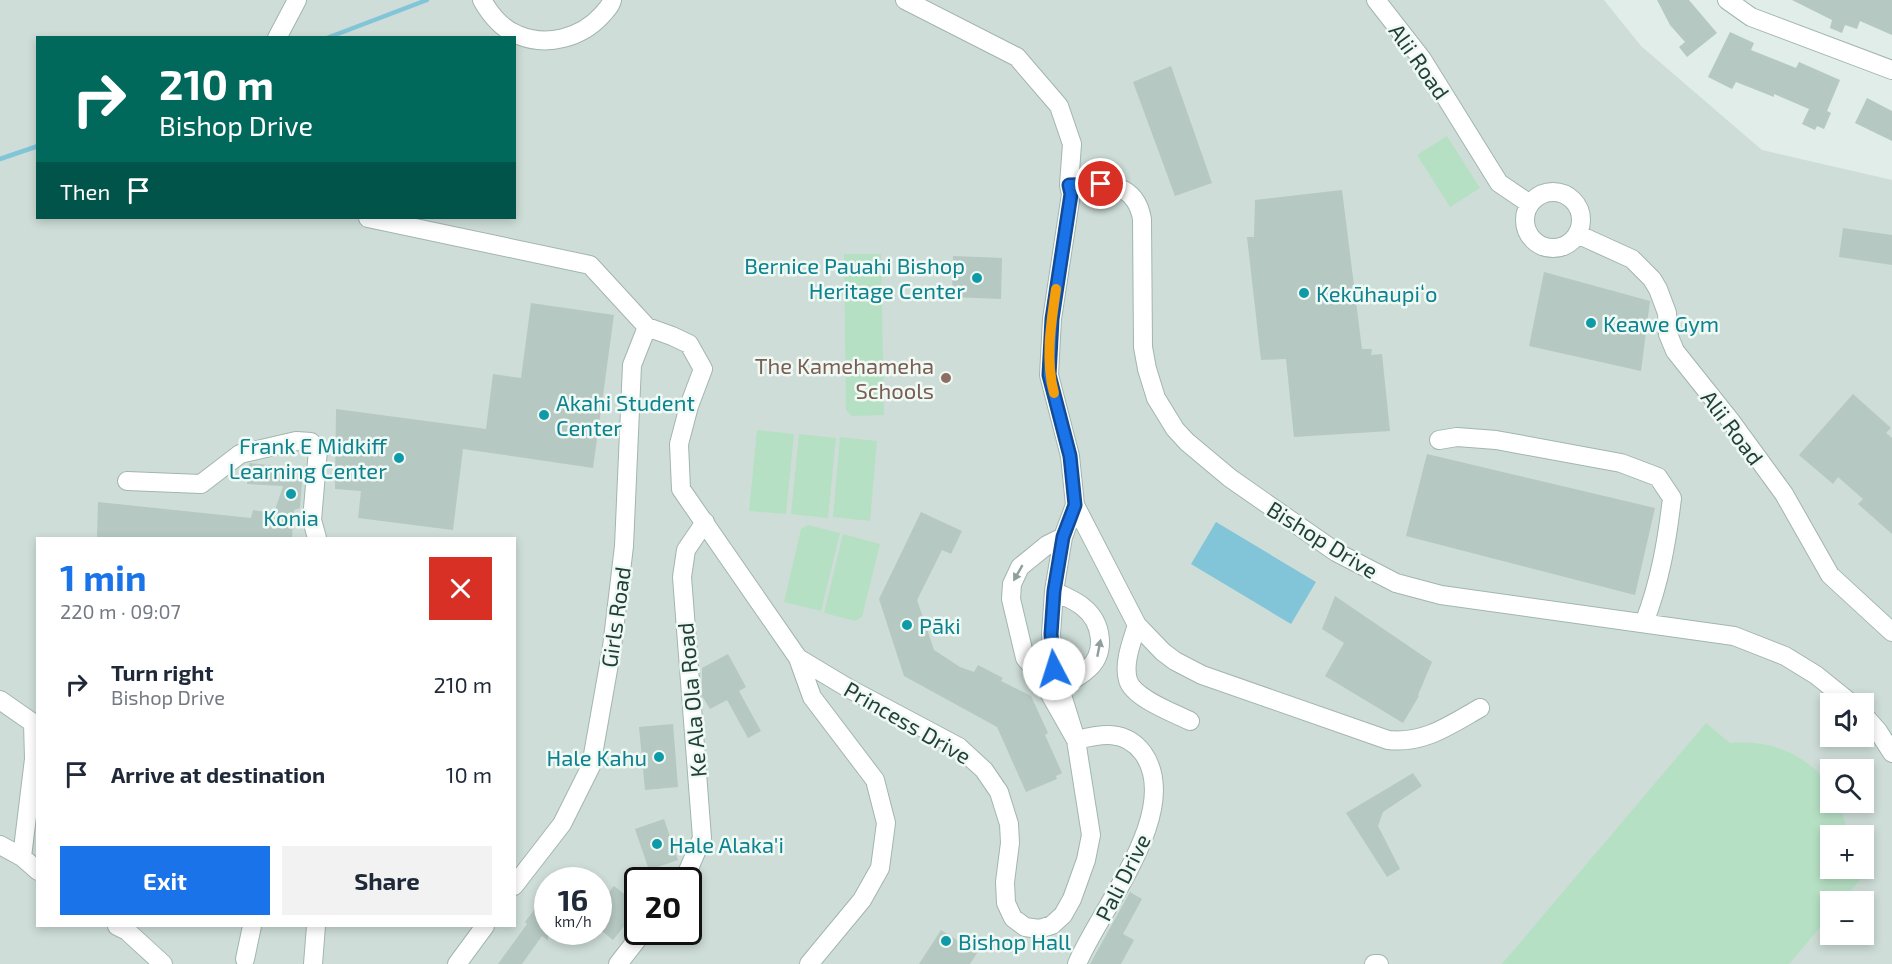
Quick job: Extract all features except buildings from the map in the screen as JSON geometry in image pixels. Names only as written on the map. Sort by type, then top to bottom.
[{"type":"street","points":[[278,36],[297,0]]},
{"type":"street","points":[[482,0],[492,16],[517,35],[548,41],[576,35],[593,25],[612,0]]},
{"type":"street","name":"Princess Drive","points":[[647,327],[689,344],[703,369],[689,406],[679,444],[681,489],[798,658],[848,688],[959,747],[984,770],[999,792],[1009,824],[1006,903],[1013,918],[1024,927],[1039,928],[1052,925],[1063,915],[1072,899],[1086,860],[1091,835],[1076,740],[1054,669],[1052,650],[1054,591],[1063,537],[1075,505],[1070,456],[1049,375],[1052,319],[1070,190],[1072,144],[1059,106],[1017,57],[905,0]]},
{"type":"street","name":"Alii Road","points":[[1376,0],[1422,59],[1499,183],[1530,204]]},
{"type":"street","points":[[1726,0],[1751,17],[1892,70]]},
{"type":"street","name":"Bishop Drive","points":[[1070,190],[1107,184],[1118,187],[1132,197],[1139,207],[1142,219],[1143,347],[1151,384],[1162,410],[1181,436],[1230,478],[1336,552],[1396,583],[1456,598],[1713,632],[1753,642],[1785,656],[1816,675],[1838,693]]},
{"type":"street","points":[[1555,192],[1564,194],[1572,200],[1581,216],[1577,234],[1571,242],[1554,248],[1538,243],[1531,237],[1525,220],[1530,204],[1536,197],[1555,192]]},
{"type":"street","points":[[373,219],[590,265],[647,327]]},
{"type":"street","name":"Alii Road","points":[[1577,234],[1632,259],[1652,279],[1663,301],[1668,334],[1675,351],[1730,420],[1784,494],[1830,574],[1892,632]]},
{"type":"street","name":"Girls Road","points":[[516,883],[562,824],[591,766],[612,647],[624,546],[632,365],[647,327]]},
{"type":"street","points":[[1439,440],[1457,437],[1477,438],[1550,448],[1621,463],[1658,477],[1672,498],[1668,539],[1652,602],[1644,623]]},
{"type":"street","points":[[127,481],[201,484],[240,454],[296,441],[311,442],[318,450],[312,520],[317,537]]},
{"type":"street","points":[[1075,505],[1137,625],[1163,652],[1202,675],[1388,740],[1399,741],[1426,737],[1480,708]]},
{"type":"street","name":"Ke Ala Ola Road","points":[[690,867],[702,838],[682,577],[686,550],[705,522]]},
{"type":"street","points":[[1063,537],[1047,545],[1020,567],[1012,585],[1011,599],[1025,658],[1038,673],[1076,740]]},
{"type":"street","points":[[1054,591],[1083,606],[1094,618],[1101,635],[1100,654],[1089,669],[1060,687]]},
{"type":"street","points":[[1137,625],[1128,661],[1127,680],[1130,686],[1148,700],[1190,721]]},
{"type":"street","points":[[798,658],[812,698],[875,780],[886,823],[880,868],[862,900],[809,964]]},
{"type":"street","points":[[0,700],[33,723],[34,759],[22,856]]},
{"type":"street","points":[[1874,726],[1892,753]]},
{"type":"street","name":"Pali Drive","points":[[1076,740],[1112,734],[1122,736],[1145,757],[1154,787],[1151,814],[1136,856],[1077,964]]},
{"type":"street","points":[[0,845],[22,856],[36,869]]},
{"type":"street","points":[[119,927],[127,931],[163,964]]},
{"type":"street","points":[[245,959],[252,927]]},
{"type":"street","points":[[313,964],[316,927]]},
{"type":"street","points":[[456,964],[484,927]]},
{"type":"street","points":[[618,964],[633,945]]},
{"type":"street","points":[[1374,964],[1379,964]]},
{"type":"shaded area","name":"The Kamehameha Schools","points":[[0,0],[1604,0],[1641,46],[1762,150],[1892,180],[1892,964],[0,964]]},
{"type":"green space","points":[[1447,136],[1480,188],[1450,207],[1417,155]]},
{"type":"green space","points":[[844,254],[881,254],[884,415],[852,416],[846,410]]},
{"type":"green space","points":[[757,430],[794,434],[786,514],[749,511]]},
{"type":"green space","points":[[799,434],[836,438],[828,518],[791,514]]},
{"type":"green space","points":[[840,437],[877,441],[870,521],[833,517]]},
{"type":"green space","points":[[808,525],[840,533],[821,611],[784,602],[801,529]]},
{"type":"green space","points":[[843,534],[880,544],[862,617],[855,621],[824,613]]},
{"type":"green space","points":[[1706,723],[1730,743],[1744,742],[1773,746],[1799,758],[1820,774],[1820,813],[1842,813],[1846,825],[1820,825],[1820,879],[1861,879],[1851,891],[1820,891],[1820,928],[1789,964],[1502,964]]},
{"type":"water","points":[[1216,522],[1316,582],[1291,624],[1191,564]]},
{"type":"waterway","points":[[332,36],[427,0]]},
{"type":"waterway","points":[[0,159],[36,147]]},
{"type":"slow traffic","points":[[1054,393],[1049,375],[1056,289]]},
{"type":"place","name":"Bernice Pauahi Bishop Heritage Center","points":[[977,278]]},
{"type":"place","name":"Kekūhaupiʻo","points":[[1304,293]]},
{"type":"place","name":"Keawe Gym","points":[[1591,323]]},
{"type":"place","name":"The Kamehameha Schools","points":[[946,378]]},
{"type":"place","name":"Akahi Student Center","points":[[544,415]]},
{"type":"place","name":"Frank E Midkiff Learning Center","points":[[399,458]]},
{"type":"place","name":"Konia","points":[[291,494]]},
{"type":"place","name":"Pāki","points":[[907,625]]},
{"type":"place","name":"Hale Kahu","points":[[659,757]]},
{"type":"place","name":"Hale Alaka'i","points":[[657,844]]},
{"type":"place","name":"Bishop Hall","points":[[946,941]]},
{"type":"route","points":[[1054,669],[1051,634],[1054,591],[1063,537],[1075,505],[1070,456],[1049,375],[1052,319],[1071,194],[1069,185],[1101,184]]}]
